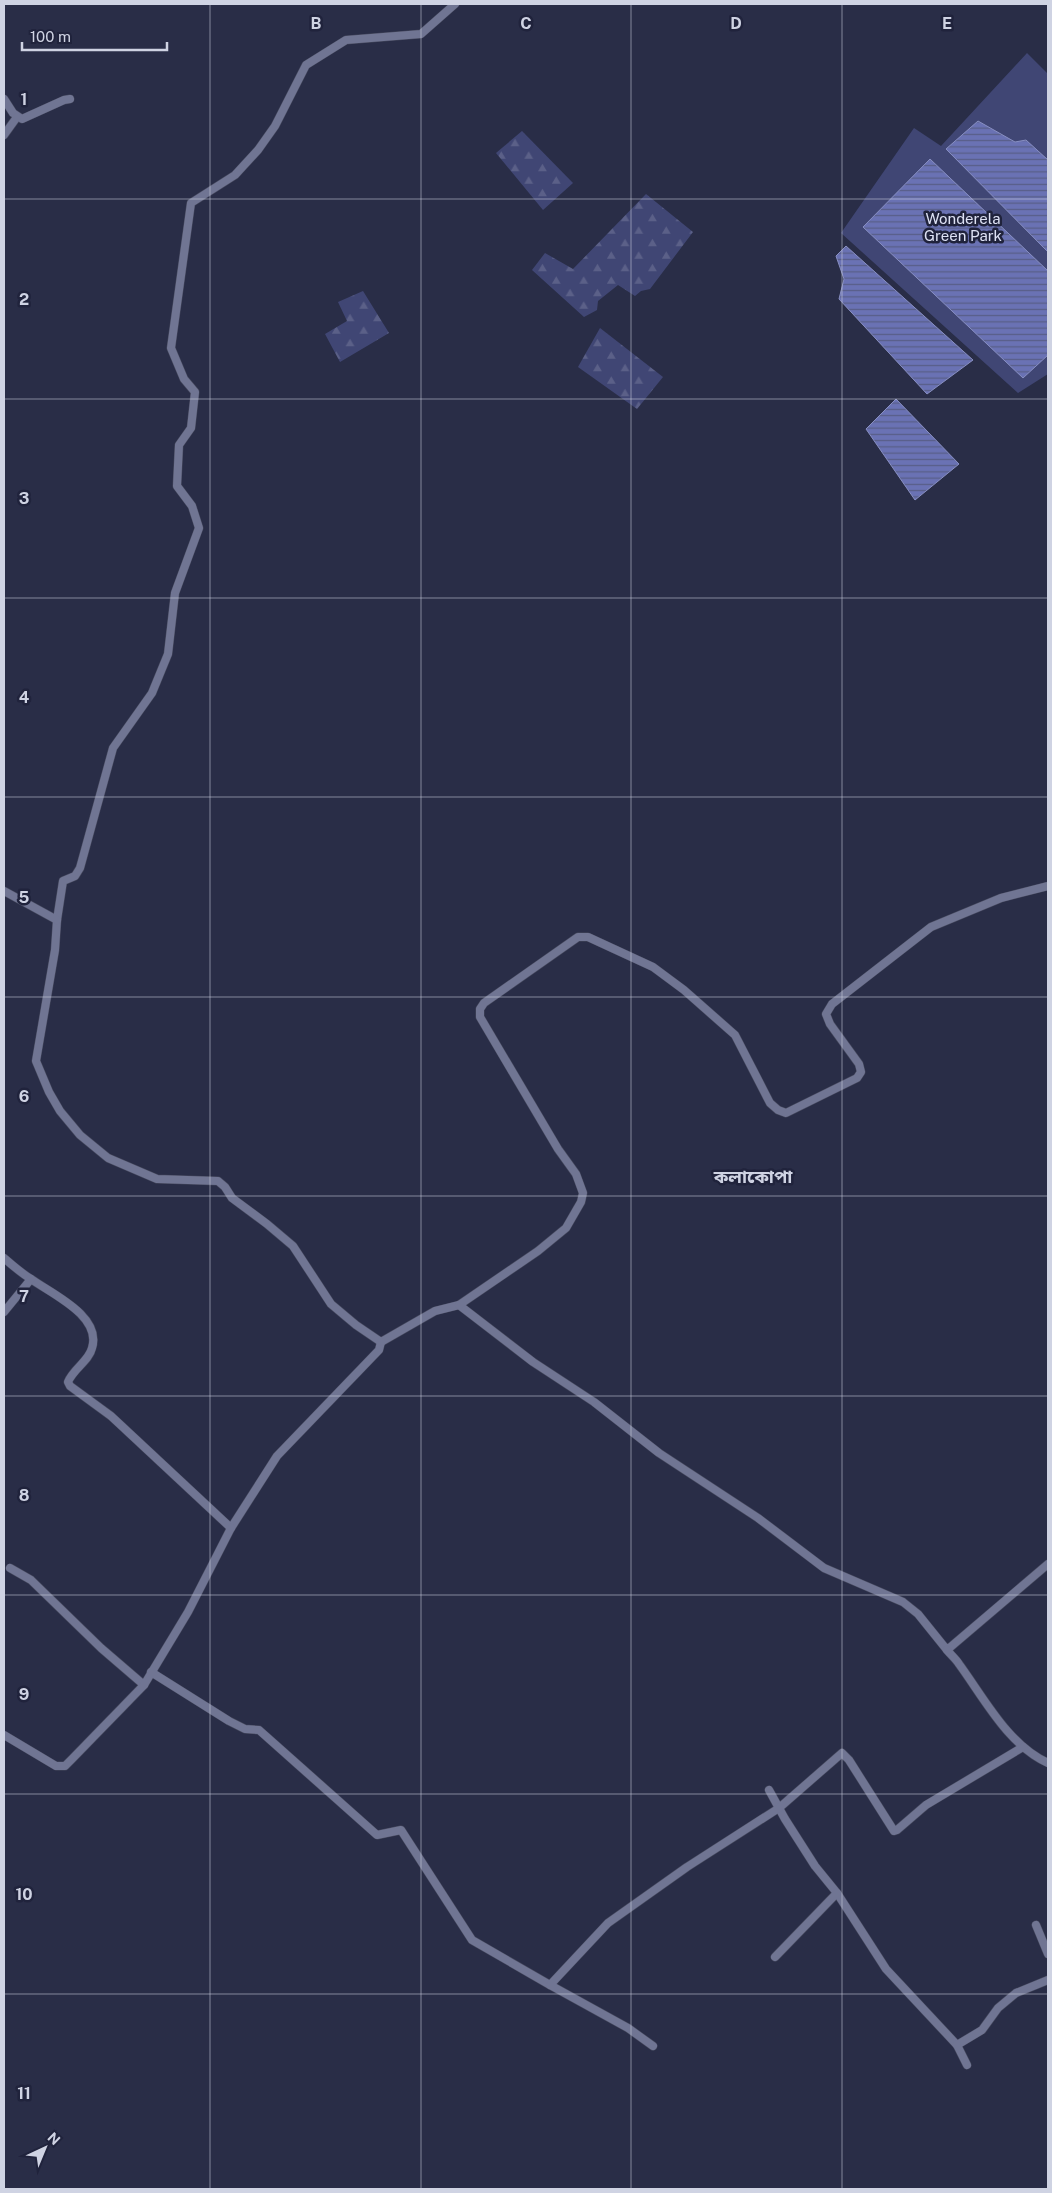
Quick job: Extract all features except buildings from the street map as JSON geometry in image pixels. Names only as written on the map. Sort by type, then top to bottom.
[{"type":"street","points":[[381,1342],[356,1325],[331,1304],[293,1246],[232,1198],[226,1187],[218,1181],[157,1179],[108,1158],[80,1135],[60,1111],[49,1092],[36,1061],[55,950],[63,881],[75,876],[80,868],[113,748],[152,693],[168,654],[175,593],[199,528],[192,506],[176,486],[179,445],[191,428],[195,392],[184,379],[171,348],[191,204],[235,176],[258,150],[275,126],[306,64],[346,40],[421,34],[455,4]]},
{"type":"street","points":[[4,100],[17,117],[22,119],[70,99]]},
{"type":"street","points":[[4,135],[17,117]]},
{"type":"street","points":[[4,1735],[56,1766],[65,1766],[144,1685],[188,1612],[231,1528],[277,1456],[378,1350],[381,1342],[435,1311],[459,1305],[538,1252],[566,1228],[581,1202],[583,1193],[576,1174],[558,1149],[480,1017],[480,1010],[492,998],[578,938],[588,937],[653,967],[684,990],[735,1035],[770,1103],[778,1110],[786,1113],[857,1078],[861,1072],[859,1064],[830,1024],[826,1014],[832,1004],[931,926],[1001,898],[1048,886]]},
{"type":"street","points":[[4,891],[57,920]]},
{"type":"street","points":[[4,1258],[31,1279],[66,1300],[89,1324],[95,1337],[92,1350],[70,1376],[68,1382],[70,1386],[111,1416],[231,1528]]},
{"type":"street","points":[[4,1312],[31,1279]]},
{"type":"street","points":[[459,1305],[533,1362],[594,1402],[658,1453],[758,1518],[824,1568],[903,1602],[918,1614],[958,1662],[995,1717],[1023,1748],[1048,1762]]},
{"type":"street","points":[[948,1650],[1048,1564]]},
{"type":"street","points":[[10,1568],[31,1580],[101,1648],[144,1685]]},
{"type":"street","points":[[152,1672],[229,1722],[245,1729],[259,1730],[378,1835],[401,1830],[472,1940],[628,2028],[653,2046]]},
{"type":"street","points":[[550,1985],[608,1923],[688,1867],[779,1808],[842,1753],[849,1760],[894,1831],[898,1830],[926,1805],[1023,1748]]},
{"type":"street","points":[[769,1790],[816,1866],[837,1893],[886,1969],[957,2045],[967,2065]]},
{"type":"street","points":[[775,1957],[837,1893]]},
{"type":"street","points":[[1036,1925],[1048,1954]]},
{"type":"street","points":[[957,2045],[982,2030],[998,2008],[1016,1993],[1048,1980]]},
{"type":"green space","name":"Wonderela Green Park","points":[[1027,53],[1048,74],[1048,374],[1018,393],[841,233],[914,128],[941,146]]},
{"type":"green space","points":[[522,131],[573,183],[543,210],[496,153]]},
{"type":"green space","points":[[646,194],[693,232],[650,289],[641,291],[635,296],[618,285],[598,301],[597,310],[584,317],[532,270],[545,253],[573,269]]},
{"type":"green space","points":[[363,291],[389,333],[340,362],[325,334],[347,321],[338,302]]},
{"type":"green space","points":[[600,328],[663,377],[637,409],[578,367]]},
{"type":"shaded area","points":[[978,121],[1015,142],[1026,140],[1048,160],[1048,252],[946,149]]},
{"type":"shaded area","points":[[930,159],[1048,271],[1048,355],[1023,378],[863,227]]},
{"type":"shaded area","points":[[846,246],[973,360],[927,394],[839,299],[844,279],[836,256]]},
{"type":"shaded area","points":[[896,399],[959,464],[915,500],[866,429]]},
{"type":"district","name":"কলাকোপা","points":[[753,1177]]}]
